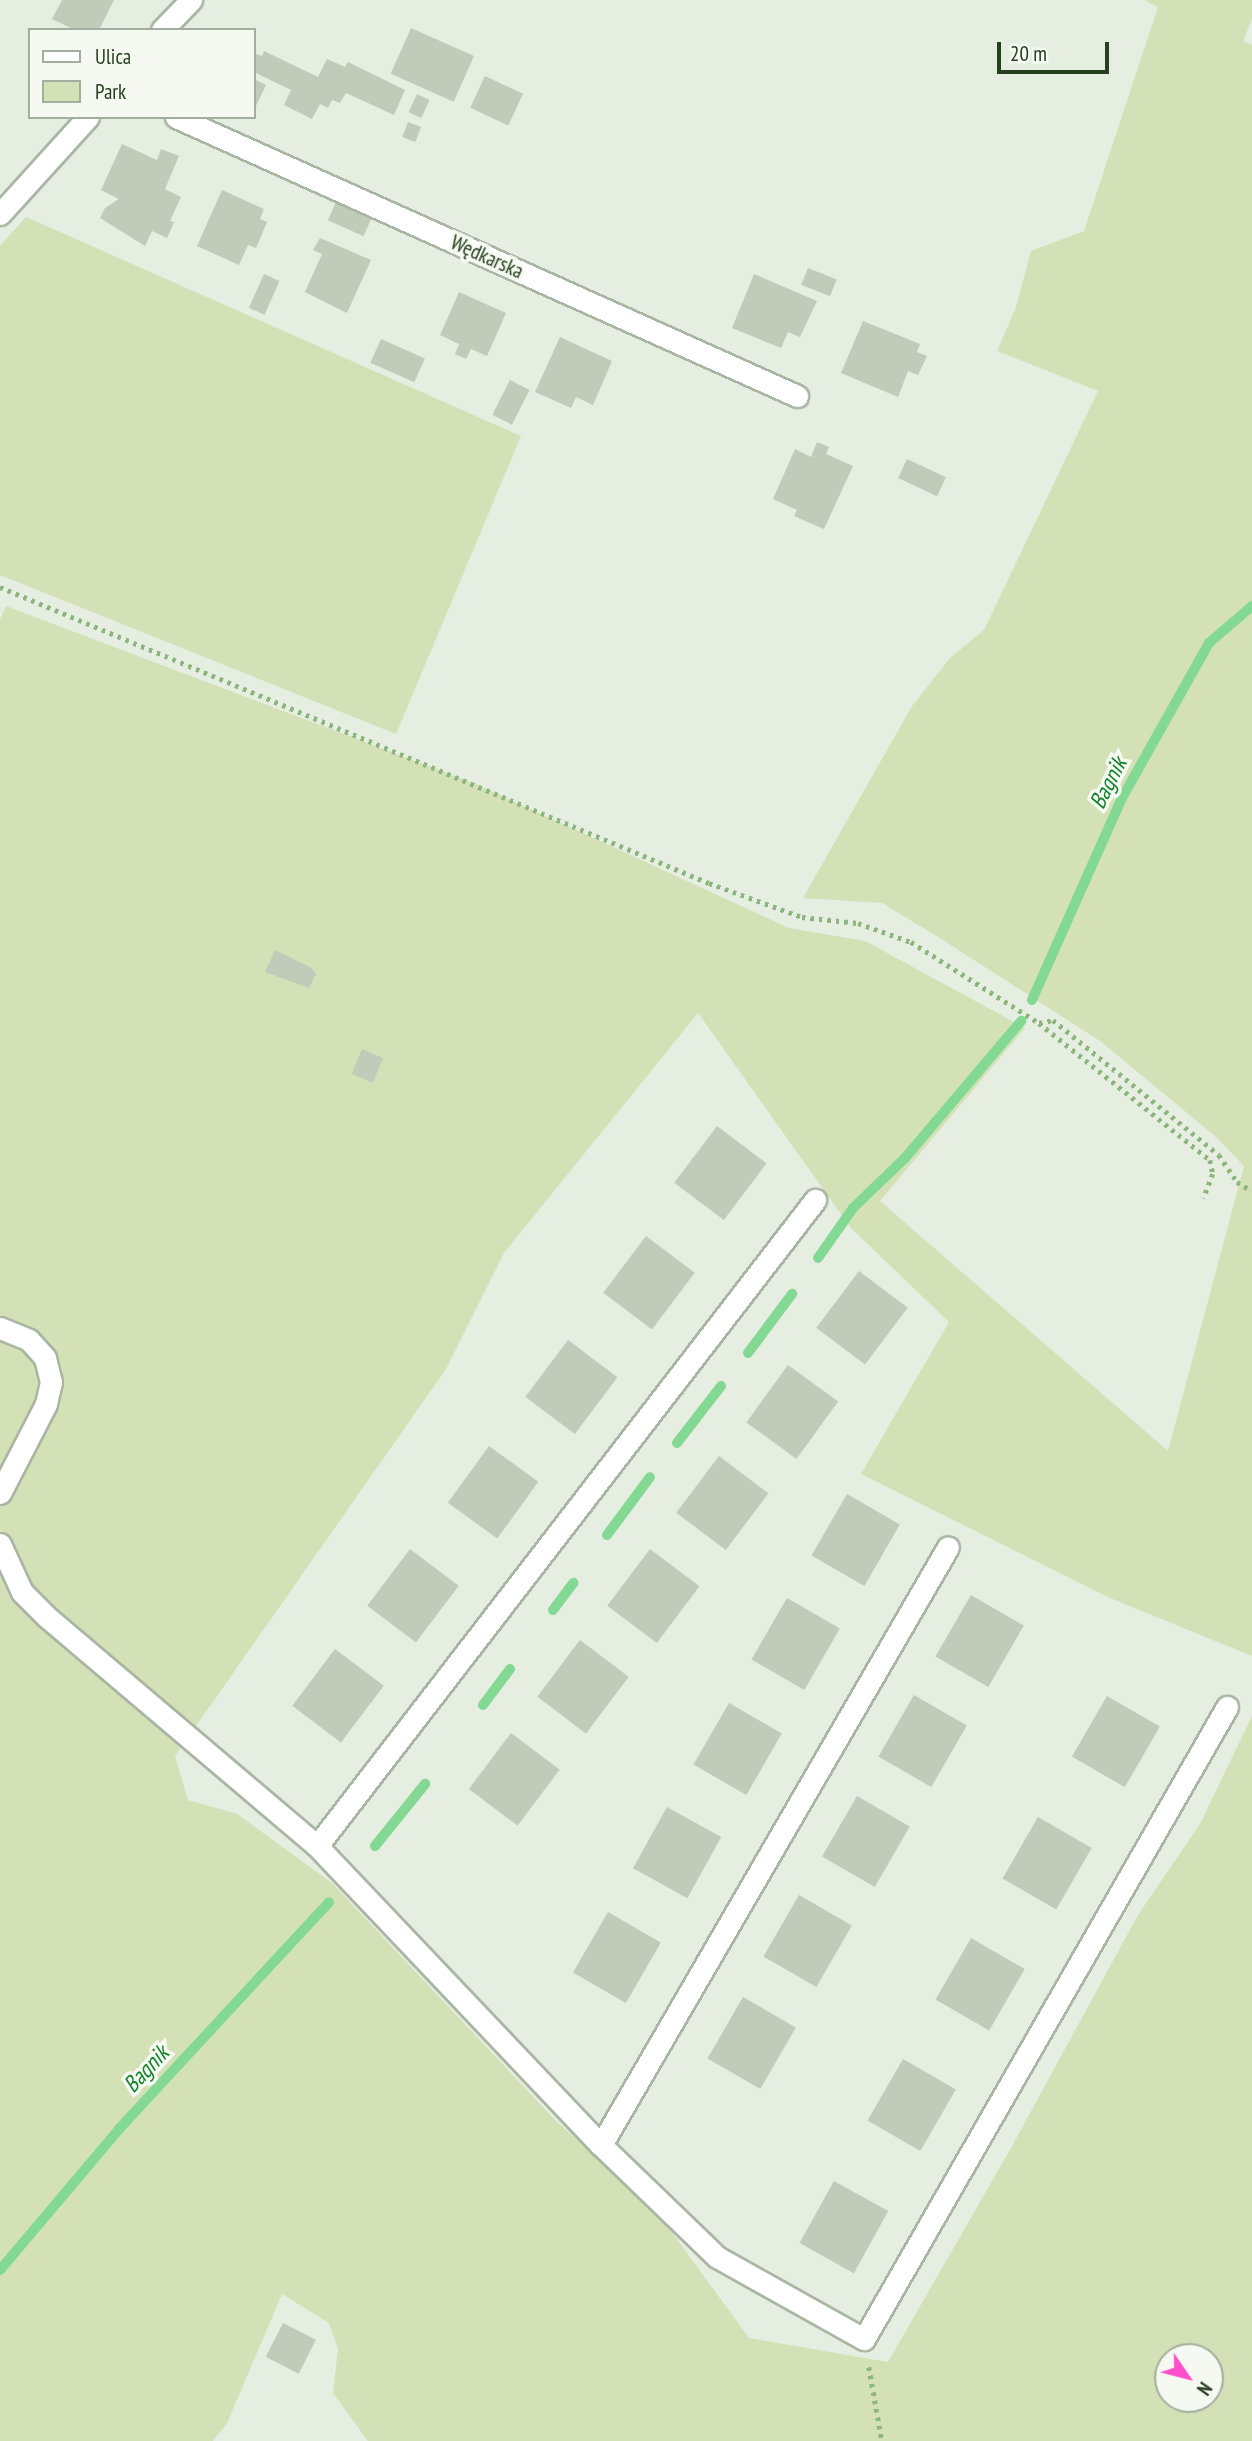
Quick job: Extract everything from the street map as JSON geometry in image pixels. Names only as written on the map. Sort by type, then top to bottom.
[{"type":"street","points":[[164,28],[191,0]]},
{"type":"street","points":[[0,214],[86,119]]},
{"type":"street","name":"Wędkarska","points":[[180,119],[797,396]]},
{"type":"street","points":[[317,1846],[815,1200]]},
{"type":"street","points":[[0,1328],[29,1340],[46,1358],[51,1382],[46,1404],[0,1493]]},
{"type":"street","points":[[0,1544],[22,1592],[47,1617],[317,1846],[601,2145],[717,2257],[864,2339],[1227,1707]]},
{"type":"street","points":[[601,2145],[948,1547]]},
{"type":"path","points":[[0,587],[709,883],[802,917],[858,923],[911,942],[1039,1023],[1210,1160],[1213,1174],[1204,1198]]},
{"type":"path","points":[[1039,1023],[1053,1020],[1064,1028],[1219,1155],[1237,1182],[1252,1191]]},
{"type":"path","points":[[864,2339],[882,2441]]},
{"type":"green space","points":[[1144,0],[1252,0],[1252,19],[1243,41],[1252,45],[1252,1656],[1110,1598],[861,1474],[949,1322],[851,1228],[698,1013],[504,1253],[446,1369],[175,1756],[188,1800],[237,1814],[332,1883],[557,2122],[652,2205],[749,2338],[888,2362],[1011,2148],[1138,1915],[1200,1824],[1252,1716],[1252,2441],[368,2441],[333,2393],[338,2349],[329,2323],[282,2294],[227,2423],[213,2441],[0,2441],[0,620],[6,606],[476,784],[789,928],[865,941],[1025,1028],[880,1201],[1168,1451],[1244,1166],[1215,1136],[1100,1041],[935,935],[882,903],[803,898],[912,706],[950,658],[984,630],[1098,391],[997,351],[1016,307],[1031,251],[1084,231],[1158,7]]},
{"type":"green space","points":[[26,217],[521,436],[396,734],[0,575],[0,246]]},
{"type":"building","points":[[62,0],[114,0],[100,28],[71,28],[52,19]]},
{"type":"building","points":[[411,28],[474,56],[454,102],[391,74]]},
{"type":"building","points":[[264,51],[318,77],[327,59],[345,67],[348,62],[405,90],[394,115],[346,93],[340,103],[332,100],[328,108],[320,104],[312,119],[284,105],[291,90],[256,73],[256,54],[262,56]]},
{"type":"building","points":[[485,76],[523,94],[508,125],[470,108]]},
{"type":"building","points":[[256,80],[266,85],[256,106]]},
{"type":"building","points":[[417,94],[430,100],[421,118],[409,112]]},
{"type":"building","points":[[408,122],[421,127],[415,142],[402,137]]},
{"type":"building","points":[[122,144],[157,160],[161,149],[179,156],[165,189],[181,197],[170,221],[174,222],[167,238],[152,231],[145,246],[100,218],[105,208],[119,199],[101,190]]},
{"type":"building","points":[[222,190],[264,209],[260,219],[267,222],[256,248],[248,245],[239,265],[197,246]]},
{"type":"building","points":[[336,202],[372,218],[363,236],[328,220]]},
{"type":"building","points":[[320,238],[371,260],[347,313],[305,292],[322,254],[313,250]]},
{"type":"building","points":[[808,268],[837,280],[830,296],[801,285]]},
{"type":"building","points":[[264,274],[280,281],[264,315],[249,308]]},
{"type":"building","points":[[754,274],[817,301],[800,337],[788,332],[781,348],[732,328]]},
{"type":"building","points":[[459,292],[506,313],[487,356],[471,349],[466,359],[455,354],[459,344],[440,335]]},
{"type":"building","points":[[863,321],[920,344],[917,352],[927,356],[918,375],[908,371],[898,397],[841,373]]},
{"type":"building","points":[[560,337],[612,361],[593,405],[576,397],[571,408],[535,392]]},
{"type":"building","points":[[381,339],[425,359],[414,382],[370,363]]},
{"type":"building","points":[[510,380],[530,390],[512,425],[492,415]]},
{"type":"building","points":[[817,442],[829,447],[826,454],[853,466],[824,529],[794,516],[797,510],[773,499],[795,449],[811,457]]},
{"type":"building","points":[[907,459],[946,477],[937,496],[898,478]]},
{"type":"building","points":[[275,950],[310,967],[316,974],[309,988],[265,972]]},
{"type":"building","points":[[362,1049],[383,1058],[373,1083],[351,1074]]},
{"type":"building","points":[[717,1126],[767,1163],[724,1220],[674,1183]]},
{"type":"building","points":[[646,1236],[695,1273],[652,1329],[603,1293]]},
{"type":"building","points":[[859,1271],[908,1308],[865,1364],[816,1328]]},
{"type":"building","points":[[568,1340],[618,1377],[575,1434],[525,1397]]},
{"type":"building","points":[[788,1365],[838,1401],[796,1459],[746,1422]]},
{"type":"building","points":[[489,1446],[538,1482],[497,1538],[448,1503]]},
{"type":"building","points":[[719,1456],[769,1493],[726,1550],[676,1513]]},
{"type":"building","points":[[847,1494],[900,1524],[864,1586],[812,1555]]},
{"type":"building","points":[[410,1549],[459,1586],[416,1642],[367,1606]]},
{"type":"building","points":[[650,1549],[700,1586],[657,1643],[607,1606]]},
{"type":"building","points":[[971,1595],[1024,1626],[988,1687],[936,1656]]},
{"type":"building","points":[[787,1598],[840,1628],[804,1690],[752,1659]]},
{"type":"building","points":[[580,1640],[629,1677],[586,1733],[537,1697]]},
{"type":"building","points":[[335,1649],[384,1686],[341,1742],[292,1706]]},
{"type":"building","points":[[914,1695],[967,1726],[931,1787],[878,1756]]},
{"type":"building","points":[[1107,1696],[1160,1726],[1125,1787],[1072,1757]]},
{"type":"building","points":[[729,1703],[782,1734],[746,1795],[694,1764]]},
{"type":"building","points":[[511,1733],[560,1770],[518,1826],[469,1789]]},
{"type":"building","points":[[857,1796],[910,1826],[875,1887],[822,1857]]},
{"type":"building","points":[[667,1807],[721,1837],[687,1898],[633,1868]]},
{"type":"building","points":[[1038,1817],[1092,1848],[1056,1909],[1002,1878]]},
{"type":"building","points":[[799,1895],[852,1925],[816,1987],[763,1956]]},
{"type":"building","points":[[608,1912],[661,1942],[626,2003],[573,1973]]},
{"type":"building","points":[[971,1938],[1025,1969],[989,2030],[936,1999]]},
{"type":"building","points":[[743,1997],[796,2028],[760,2089],[708,2058]]},
{"type":"building","points":[[903,2059],[956,2090],[920,2151],[868,2120]]},
{"type":"building","points":[[834,2181],[888,2211],[854,2273],[800,2243]]},
{"type":"building","points":[[283,2323],[316,2340],[299,2374],[266,2357]]},
{"type":"waterway","name":"Bagnik","points":[[1032,1000],[1122,798],[1209,643],[1252,606]]},
{"type":"waterway","name":"Bagnik","points":[[818,1258],[853,1208],[905,1158],[1021,1021]]},
{"type":"waterway","name":"Bagnik","points":[[748,1353],[792,1294]]},
{"type":"waterway","name":"Bagnik","points":[[677,1443],[721,1386]]},
{"type":"waterway","name":"Bagnik","points":[[607,1535],[650,1477]]},
{"type":"waterway","name":"Bagnik","points":[[553,1610],[573,1583]]},
{"type":"waterway","name":"Bagnik","points":[[483,1705],[510,1669]]},
{"type":"waterway","name":"Bagnik","points":[[375,1846],[425,1784]]},
{"type":"waterway","name":"Bagnik","points":[[0,2270],[119,2129],[329,1902]]}]
